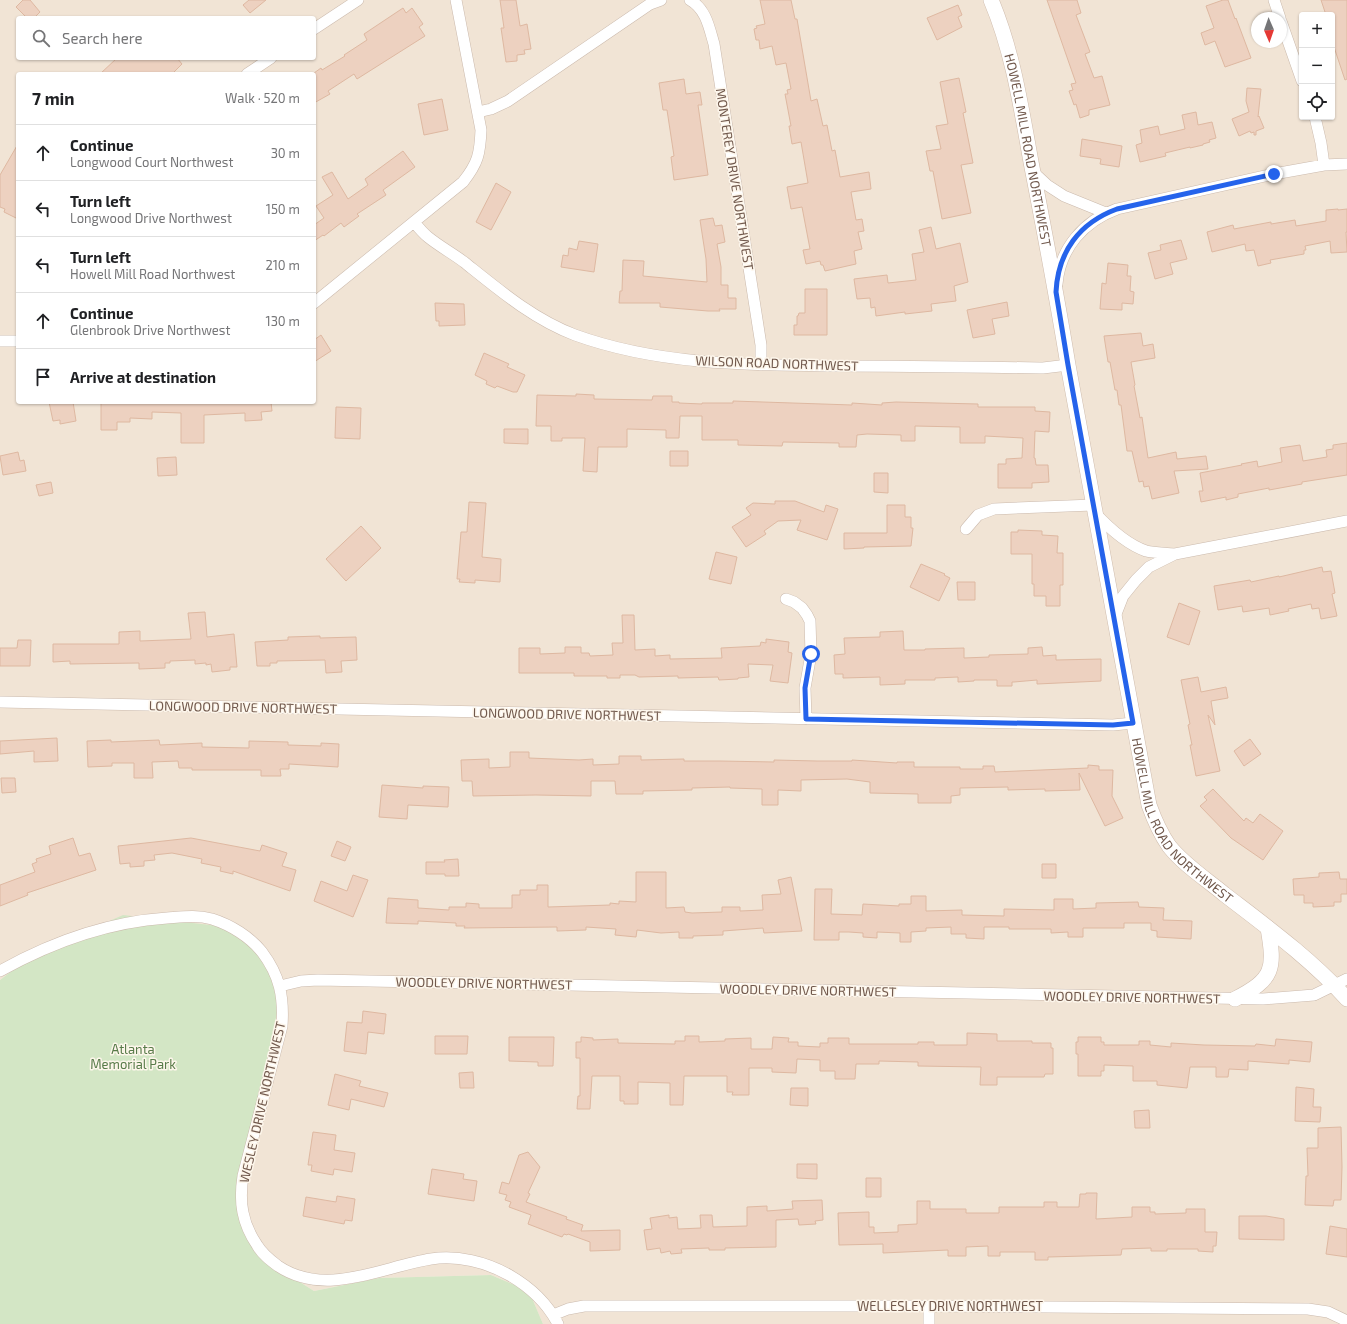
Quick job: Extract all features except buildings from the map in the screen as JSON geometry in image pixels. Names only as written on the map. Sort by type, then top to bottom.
[{"type":"main road","name":"HOWELL MILL ROAD NORTHWEST","points":[[991,0],[1014,70],[1056,292],[1148,805],[1156,825],[1170,846],[1191,867],[1312,964],[1341,982],[1347,1000]]},
{"type":"main road","points":[[1235,999],[1255,987],[1268,973],[1272,959],[1268,928]]},
{"type":"street","points":[[316,28],[358,0]]},
{"type":"street","points":[[316,301],[463,182],[473,169],[478,158],[481,130],[456,0]]},
{"type":"street","points":[[478,112],[494,108],[508,101],[650,4],[661,0]]},
{"type":"street","name":"MONTEREY DRIVE NORTHWEST","points":[[690,0],[696,3],[705,15],[714,44],[761,345],[762,365]]},
{"type":"street","points":[[1274,0],[1278,12]]},
{"type":"street","points":[[1287,37],[1299,72]]},
{"type":"street","points":[[249,72],[267,60]]},
{"type":"street","points":[[1316,120],[1324,165]]},
{"type":"street","points":[[1056,292],[1061,263],[1071,243],[1086,226],[1106,213],[1117,209],[1274,174],[1324,165],[1347,164]]},
{"type":"street","points":[[1033,172],[1064,196],[1106,213]]},
{"type":"street","name":"WILSON ROAD NORTHWEST","points":[[414,222],[427,236],[461,259],[514,302],[541,318],[574,334],[609,346],[707,362],[762,365],[1043,368],[1068,365]]},
{"type":"street","points":[[0,341],[16,341]]},
{"type":"street","points":[[966,529],[978,515],[994,509],[1094,509],[1110,529],[1126,541],[1146,551],[1175,554]]},
{"type":"street","points":[[1114,620],[1123,596],[1136,580],[1149,567],[1175,554],[1347,520]]},
{"type":"street","points":[[786,598],[802,608],[810,621],[811,654],[805,688],[806,719]]},
{"type":"street","name":"LONGWOOD DRIVE NORTHWEST","points":[[0,702],[1113,725],[1133,723]]},
{"type":"street","name":"WESLEY DRIVE NORTHWEST","points":[[0,971],[26,956],[49,946],[109,926],[147,920],[191,917],[212,919],[234,928],[256,944],[271,964],[280,986],[283,1007],[282,1026],[243,1176],[241,1189],[241,1205],[244,1221],[250,1235],[260,1250],[271,1261],[286,1271],[304,1278],[321,1281],[360,1276],[431,1259],[453,1258],[475,1261],[498,1269],[520,1281],[538,1297],[556,1320]]},
{"type":"street","name":"WOODLEY DRIVE NORTHWEST","points":[[280,986],[301,981],[318,980],[1263,999],[1314,995],[1341,982]]},
{"type":"street","name":"WELLESLEY DRIVE NORTHWEST","points":[[556,1320],[568,1309],[584,1306],[929,1306],[1308,1309],[1328,1312],[1347,1321]]},
{"type":"street","points":[[929,1306],[929,1324]]},
{"type":"shaded area","points":[[0,0],[1347,0],[1347,1324],[543,1324],[529,1291],[491,1275],[379,1278],[314,1291],[257,1255],[237,1199],[260,1097],[283,983],[31,956],[0,980]]},
{"type":"green space","name":"Atlanta Memorial Park","points":[[123,915],[245,929],[283,983],[260,1097],[237,1199],[257,1255],[314,1291],[379,1278],[491,1275],[529,1291],[543,1324],[0,1324],[0,980],[31,956]]},
{"type":"route","points":[[811,654],[805,688],[806,719],[1113,725],[1133,723],[1056,292],[1061,263],[1071,243],[1086,226],[1106,213],[1117,209],[1274,174]]}]
